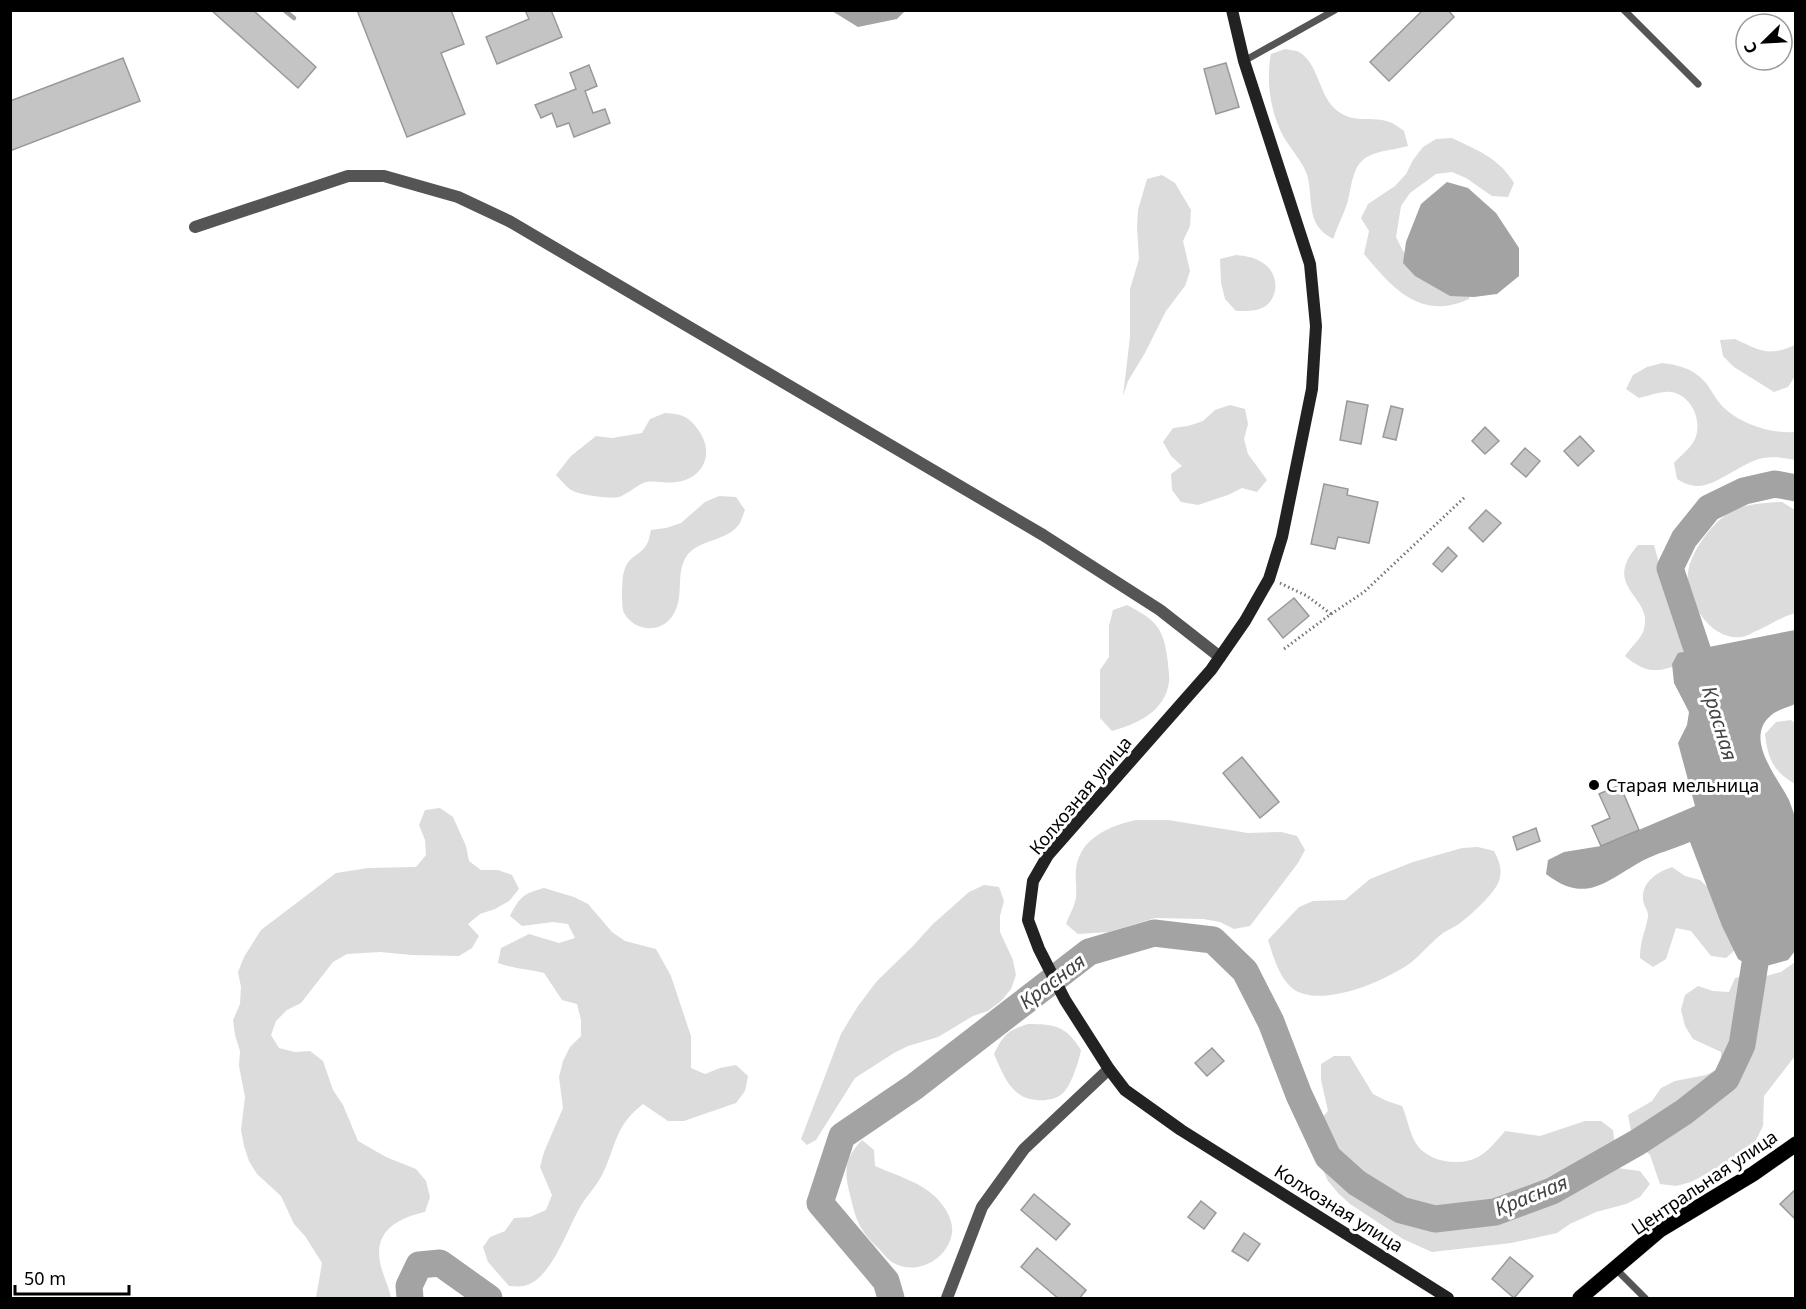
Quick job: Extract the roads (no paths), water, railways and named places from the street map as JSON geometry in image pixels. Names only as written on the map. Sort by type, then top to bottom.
[{"type":"main road","name":"Центральная улица","points":[[1580,1299],[1660,1230],[1753,1174],[1796,1144]]},
{"type":"street","name":"Колхозная улица","points":[[1232,10],[1244,61],[1310,264],[1316,326],[1312,390],[1282,537],[1269,579],[1245,621],[1211,670],[1048,855],[1033,881],[1028,920],[1039,949],[1065,1000],[1125,1090],[1181,1130],[1448,1299]]},
{"type":"street","points":[[195,227],[348,176],[384,176],[458,197],[509,221],[1043,535],[1160,610],[1220,657]]},
{"type":"street","points":[[947,1299],[982,1207],[1024,1149],[1109,1069]]},
{"type":"lane","points":[[1244,61],[1335,10]]},
{"type":"lane","points":[[1624,10],[1698,84]]},
{"type":"lane","points":[[1616,1269],[1645,1299]]},
{"type":"water","points":[[832,11],[905,11],[897,19],[858,27]]},
{"type":"water","points":[[1447,182],[1468,188],[1496,213],[1519,248],[1519,276],[1497,294],[1474,297],[1450,296],[1415,276],[1403,263],[1406,242],[1421,204]]},
{"type":"water","points":[[1795,630],[1795,704],[1774,713],[1765,722],[1761,733],[1761,744],[1765,756],[1789,800],[1795,817],[1795,951],[1788,960],[1755,969],[1738,959],[1722,926],[1690,842],[1648,858],[1596,887],[1573,888],[1546,874],[1548,860],[1564,852],[1601,846],[1695,806],[1678,743],[1687,725],[1689,712],[1674,683],[1672,664],[1678,653]]},
{"type":"waterway","points":[[284,10],[294,18]]},
{"type":"waterway","name":"Красная","points":[[1709,685],[1670,568],[1684,539],[1709,508],[1744,491],[1775,484],[1796,488]]},
{"type":"waterway","name":"Красная","points":[[891,1298],[886,1281],[820,1203],[842,1136],[914,1087],[1089,952],[1154,933],[1213,940],[1245,971],[1271,1022],[1299,1095],[1328,1157],[1357,1183],[1401,1210],[1435,1219],[1495,1212],[1552,1191],[1638,1142],[1684,1112],[1726,1079],[1742,1045],[1760,932]]},
{"type":"waterway","name":"Красная","points":[[410,1298],[409,1286],[419,1265],[440,1263],[489,1298]]},
{"type":"place","name":"Старая мельница","points":[[1594,785]]}]
